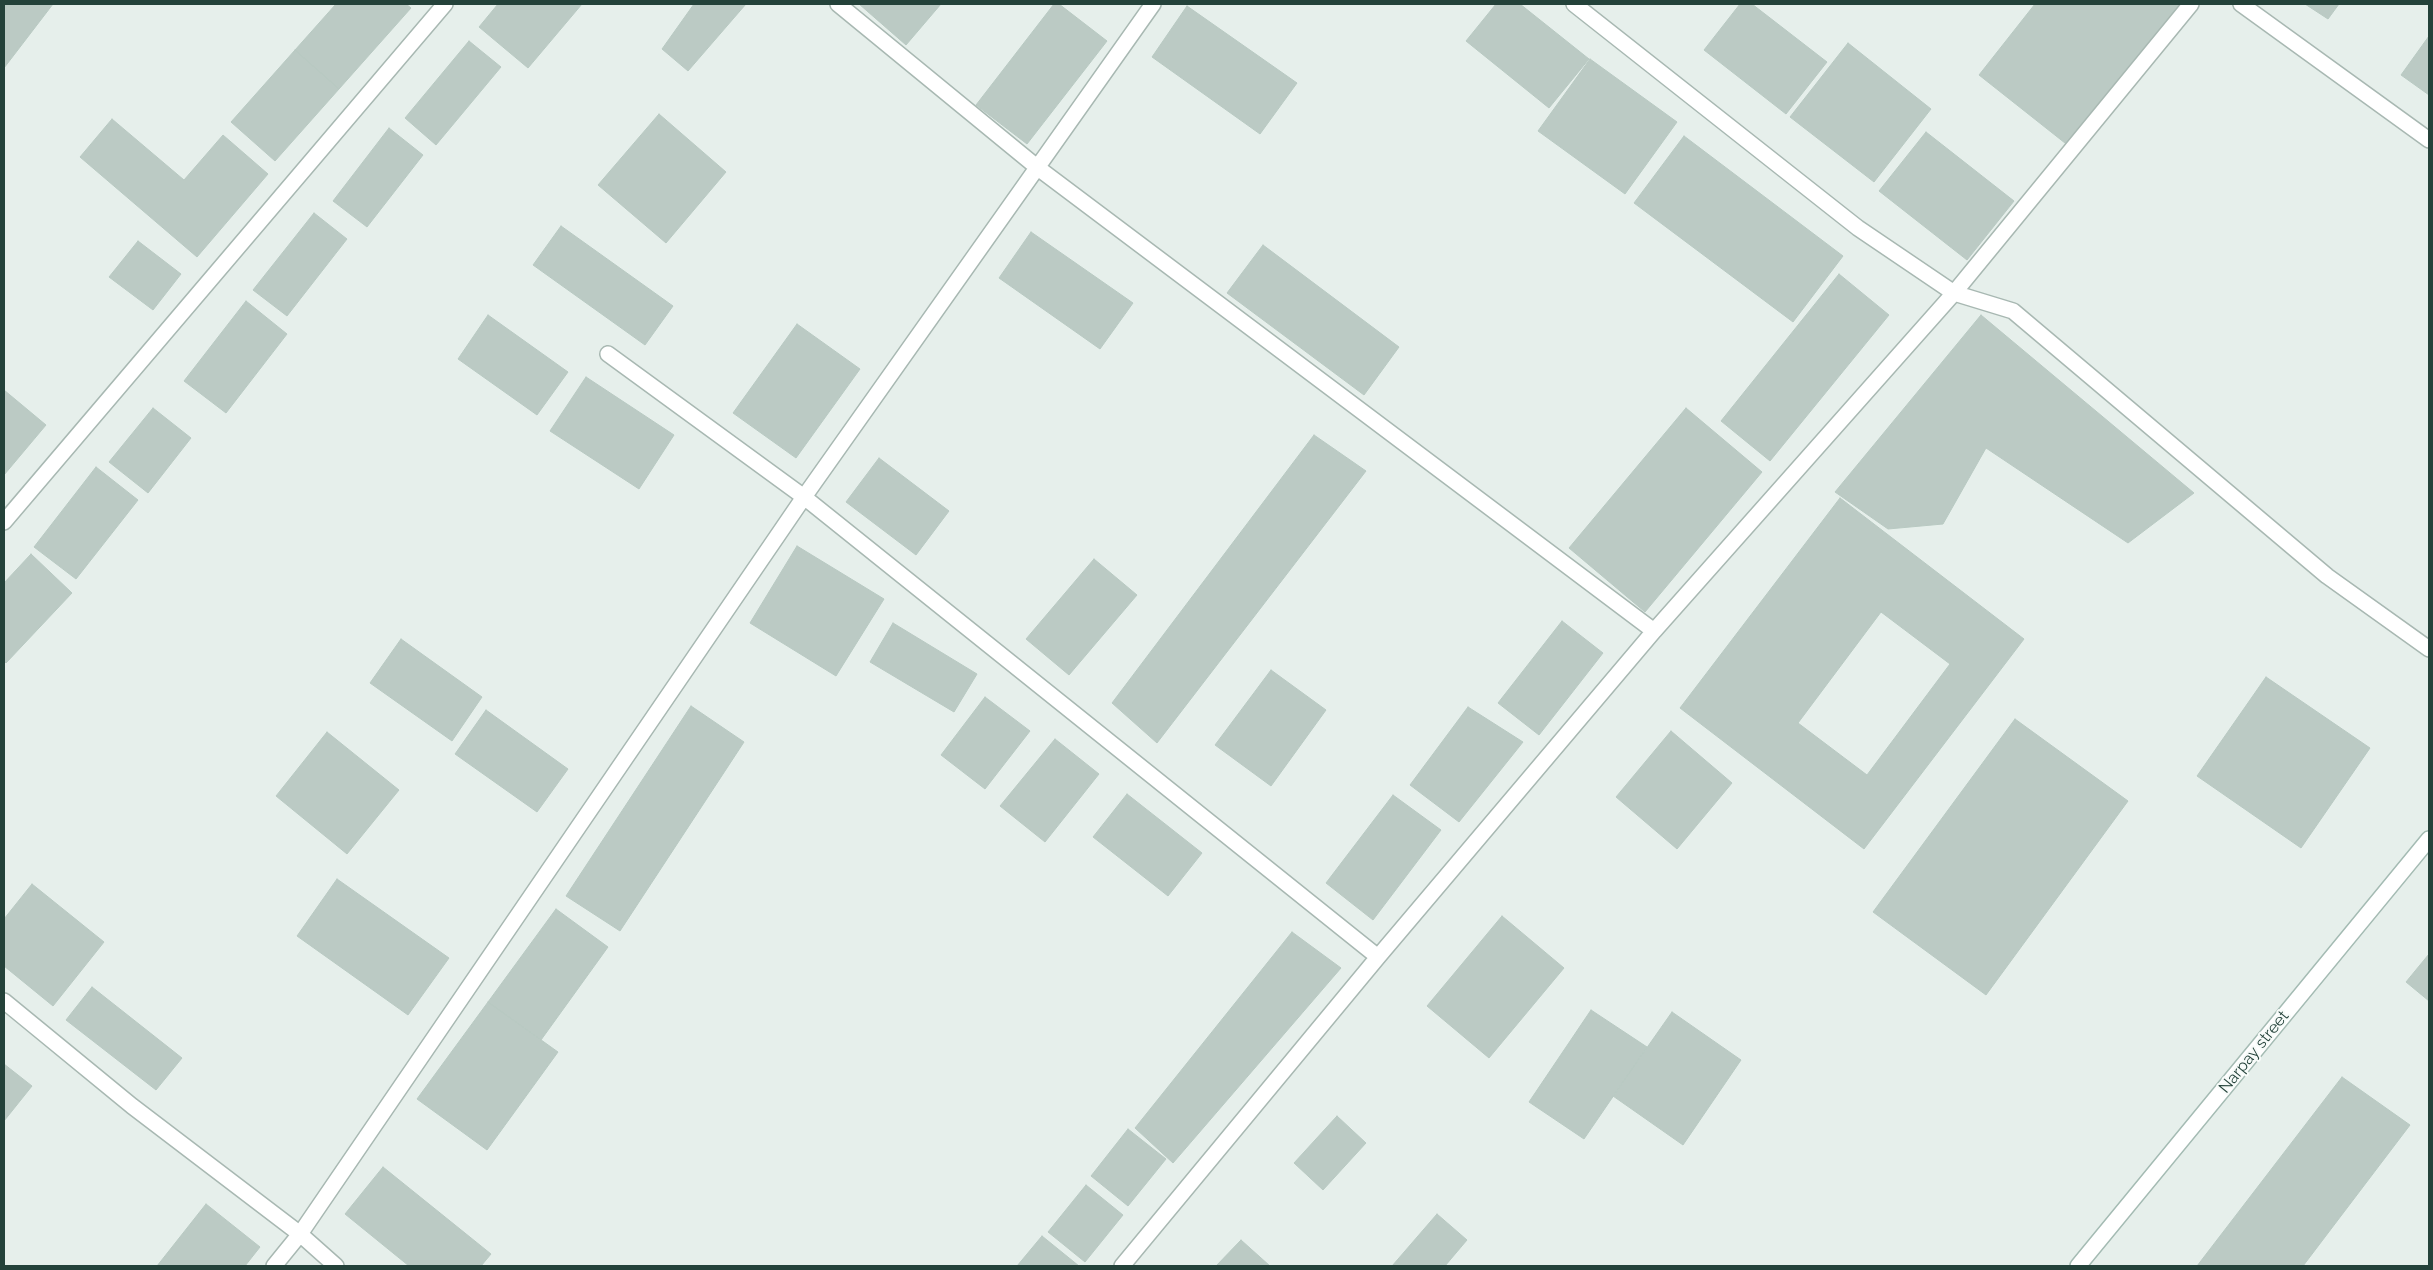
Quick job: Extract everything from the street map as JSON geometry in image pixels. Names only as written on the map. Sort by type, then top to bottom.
[{"type":"street","points":[[4,522],[444,4]]},
{"type":"street","points":[[838,4],[1038,168],[1654,631]]},
{"type":"street","points":[[274,1266],[300,1234],[804,497],[1153,4]]},
{"type":"street","points":[[1574,4],[1858,228],[1954,293],[2013,311],[2327,576],[2429,649]]},
{"type":"street","points":[[1122,1266],[1378,957],[1654,631],[1954,293],[2191,4]]},
{"type":"street","points":[[2241,4],[2429,140]]},
{"type":"street","points":[[608,354],[804,497],[1378,957]]},
{"type":"street","name":"Narpay street","points":[[2078,1266],[2429,839]]},
{"type":"street","points":[[4,1001],[132,1106],[300,1234],[336,1266]]},
{"type":"building","points":[[4,4],[53,4],[4,68]]},
{"type":"building","points":[[336,4],[406,4],[411,8],[339,89],[295,50]]},
{"type":"building","points":[[498,4],[582,4],[528,68],[479,27]]},
{"type":"building","points":[[694,4],[746,4],[688,71],[662,49]]},
{"type":"building","points":[[859,4],[941,4],[906,45]]},
{"type":"building","points":[[1054,4],[1059,4],[1107,41],[1027,144],[976,105]]},
{"type":"building","points":[[1496,4],[1520,4],[1589,59],[1549,108],[1466,41]]},
{"type":"building","points":[[1740,4],[1752,4],[1827,62],[1786,114],[1704,50]]},
{"type":"building","points":[[2035,4],[2183,4],[2070,147],[1979,75]]},
{"type":"building","points":[[2305,4],[2339,4],[2328,19]]},
{"type":"building","points":[[1187,6],[1297,83],[1260,134],[1152,57]]},
{"type":"building","points":[[2429,36],[2429,95],[2401,75]]},
{"type":"building","points":[[469,41],[501,67],[436,145],[405,118]]},
{"type":"building","points":[[1848,43],[1931,109],[1874,182],[1790,117]]},
{"type":"building","points":[[295,50],[339,89],[275,161],[231,122]]},
{"type":"building","points":[[1590,59],[1677,122],[1625,194],[1538,131]]},
{"type":"building","points":[[659,114],[726,172],[666,243],[598,185]]},
{"type":"building","points":[[112,119],[184,180],[223,135],[268,174],[197,257],[80,157]]},
{"type":"building","points":[[389,128],[423,155],[367,227],[333,201]]},
{"type":"building","points":[[1926,132],[2014,201],[1967,260],[1879,191]]},
{"type":"building","points":[[1684,136],[1843,256],[1793,322],[1634,203]]},
{"type":"building","points":[[314,213],[347,239],[287,316],[253,290]]},
{"type":"building","points":[[561,226],[673,306],[645,345],[533,265]]},
{"type":"building","points":[[1031,232],[1133,303],[1100,349],[999,278]]},
{"type":"building","points":[[138,241],[181,274],[153,310],[109,277]]},
{"type":"building","points":[[1263,245],[1399,347],[1364,395],[1227,293]]},
{"type":"building","points":[[1839,274],[1889,315],[1770,461],[1721,421]]},
{"type":"building","points":[[246,301],[287,334],[226,413],[184,381]]},
{"type":"building","points":[[488,315],[568,372],[537,415],[458,359]]},
{"type":"building","points":[[1981,315],[2194,493],[2128,543],[1986,448],[1943,524],[1888,529],[1835,492]]},
{"type":"building","points":[[797,324],[860,369],[796,458],[733,413]]},
{"type":"building","points":[[586,377],[674,435],[639,489],[550,431]]},
{"type":"building","points":[[4,390],[46,425],[4,475]]},
{"type":"building","points":[[153,408],[191,438],[148,493],[109,462]]},
{"type":"building","points":[[1686,408],[1762,472],[1645,612],[1569,548]]},
{"type":"building","points":[[1314,435],[1366,471],[1157,743],[1112,703]]},
{"type":"building","points":[[879,458],[949,511],[916,555],[846,502]]},
{"type":"building","points":[[96,467],[138,500],[76,579],[34,547]]},
{"type":"building","points":[[1840,498],[2024,639],[1864,849],[1680,708]],"holes":[[[1881,612],[1950,664],[1867,775],[1798,723]]]},
{"type":"building","points":[[797,546],[884,599],[836,676],[750,623]]},
{"type":"building","points":[[31,554],[72,593],[6,663],[4,661],[4,583]]},
{"type":"building","points":[[1094,559],[1137,595],[1069,675],[1026,639]]},
{"type":"building","points":[[1562,621],[1603,653],[1539,735],[1498,703]]},
{"type":"building","points":[[893,623],[977,674],[954,712],[870,662]]},
{"type":"building","points":[[401,639],[482,697],[452,741],[370,683]]},
{"type":"building","points":[[1271,670],[1326,710],[1271,786],[1215,745]]},
{"type":"building","points":[[2266,677],[2370,748],[2301,848],[2197,776]]},
{"type":"building","points":[[985,697],[1030,731],[985,789],[941,755]]},
{"type":"building","points":[[691,706],[744,742],[620,931],[566,896]]},
{"type":"building","points":[[1468,707],[1523,742],[1459,822],[1410,785]]},
{"type":"building","points":[[486,710],[568,769],[537,812],[455,754]]},
{"type":"building","points":[[2015,719],[2128,801],[1986,995],[1873,912]]},
{"type":"building","points":[[1671,731],[1732,783],[1677,849],[1616,797]]},
{"type":"building","points":[[327,732],[399,790],[347,854],[276,796]]},
{"type":"building","points":[[1055,739],[1099,774],[1045,842],[1000,806]]},
{"type":"building","points":[[1127,794],[1202,853],[1168,896],[1093,837]]},
{"type":"building","points":[[1393,795],[1441,830],[1373,920],[1326,883]]},
{"type":"building","points":[[337,879],[449,958],[408,1015],[297,936]]},
{"type":"building","points":[[32,884],[104,942],[53,1006],[4,966],[4,919]]},
{"type":"building","points":[[556,909],[608,947],[541,1040],[488,1002]]},
{"type":"building","points":[[1502,916],[1564,968],[1489,1058],[1427,1006]]},
{"type":"building","points":[[1292,932],[1341,968],[1173,1163],[1135,1128]]},
{"type":"building","points":[[2429,954],[2429,1001],[2406,982]]},
{"type":"building","points":[[92,987],[182,1058],[156,1090],[66,1020]]},
{"type":"building","points":[[488,1002],[558,1052],[487,1150],[417,1099]]},
{"type":"building","points":[[1591,1010],[1647,1047],[1584,1139],[1529,1102]]},
{"type":"building","points":[[1672,1012],[1741,1060],[1683,1145],[1613,1096]]},
{"type":"building","points":[[4,1064],[32,1086],[4,1121]]},
{"type":"building","points":[[2342,1077],[2410,1125],[2303,1266],[2197,1266]]},
{"type":"building","points":[[1337,1116],[1366,1143],[1323,1190],[1294,1163]]},
{"type":"building","points":[[1128,1129],[1166,1159],[1128,1206],[1091,1176]]},
{"type":"building","points":[[383,1167],[491,1254],[481,1266],[409,1266],[345,1214]]},
{"type":"building","points":[[1086,1185],[1123,1215],[1085,1262],[1048,1232]]},
{"type":"building","points":[[206,1204],[260,1247],[245,1266],[157,1266]]},
{"type":"building","points":[[1437,1214],[1467,1240],[1445,1266],[1392,1266]]},
{"type":"building","points":[[1042,1236],[1079,1266],[1017,1266]]},
{"type":"building","points":[[1241,1240],[1270,1266],[1216,1266]]}]
